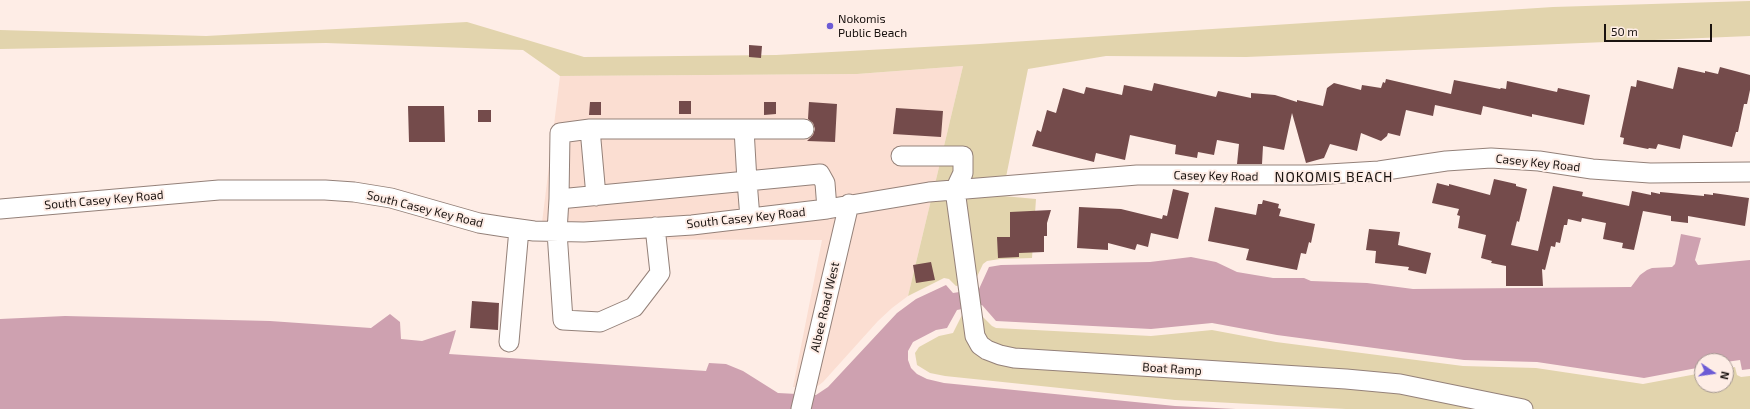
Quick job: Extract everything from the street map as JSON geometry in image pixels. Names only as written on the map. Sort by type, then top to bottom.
[{"type":"street","points":[[655,227],[660,273],[634,307],[600,322],[563,320],[557,232],[560,133],[590,129],[804,129]]},
{"type":"street","points":[[590,129],[596,196]]},
{"type":"street","points":[[744,129],[750,218]]},
{"type":"street","points":[[901,156],[963,156],[963,173],[955,190]]},
{"type":"street","name":"Casey Key Road","points":[[849,204],[955,190],[1137,175],[1312,176],[1379,171],[1446,161],[1491,158],[1539,161],[1592,170],[1650,173],[1750,172]]},
{"type":"street","points":[[559,199],[820,174],[825,183],[827,208]]},
{"type":"street","name":"South Casey Key Road","points":[[0,209],[219,190],[325,190],[374,195],[415,204],[479,223],[519,229],[557,232],[584,232],[750,218],[849,204]]},
{"type":"street","name":"Boat Ramp","points":[[955,190],[966,281],[975,336],[980,345],[987,350],[1014,358],[1346,379],[1400,384],[1523,409]]},
{"type":"street","name":"Albee Road West","points":[[801,409],[849,204]]},
{"type":"street","points":[[509,342],[519,229]]},
{"type":"shaded area","points":[[1750,1],[1750,36],[1246,57],[1106,56],[1028,69],[1006,177],[935,184],[963,66],[857,74],[560,76],[523,50],[326,43],[0,49],[0,30],[206,36],[467,22],[584,57],[776,55],[980,44],[1553,7]]},
{"type":"shaded area","points":[[963,66],[935,184],[849,197],[843,195],[798,387],[793,387],[822,240],[540,239],[560,76],[857,74]]},
{"type":"shaded area","points":[[1003,193],[1003,196],[1036,199],[1032,258],[987,261],[983,264],[974,283],[956,286],[949,279],[944,278],[908,296],[931,200]]},
{"type":"shaded area","points":[[931,200],[908,296],[878,321],[823,382],[815,388],[856,211]]},
{"type":"shaded area","points":[[1681,234],[1701,238],[1695,260],[1698,265],[1750,260],[1750,369],[1742,370],[1740,360],[1734,361],[1734,353],[1694,353],[1694,369],[1644,378],[1537,362],[1464,360],[1277,335],[1212,323],[1151,329],[996,321],[982,305],[957,310],[947,328],[936,330],[913,342],[908,351],[908,360],[911,368],[917,374],[927,379],[944,383],[1175,406],[1236,409],[0,409],[0,319],[65,316],[270,321],[371,328],[390,314],[400,322],[401,339],[422,341],[456,330],[449,354],[706,371],[709,363],[726,364],[743,371],[778,393],[816,395],[828,387],[897,313],[916,299],[946,285],[953,293],[979,289],[989,267],[1001,265],[1150,262],[1191,257],[1216,262],[1237,272],[1273,278],[1304,278],[1311,281],[1367,283],[1413,289],[1631,287],[1640,275],[1647,270],[1652,268],[1672,267],[1675,264]]},
{"type":"shaded area","points":[[979,313],[996,328],[1151,336],[1212,330],[1276,342],[1463,366],[1536,368],[1643,384],[1694,374],[1694,393],[1734,393],[1735,367],[1737,375],[1741,377],[1750,376],[1750,409],[1346,409],[1175,400],[945,376],[930,373],[917,365],[915,353],[919,347],[939,336],[953,333],[962,315]]},
{"type":"building","points":[[749,45],[762,46],[761,58],[749,57]]},
{"type":"building","points":[[1678,67],[1705,73],[1705,71],[1718,74],[1720,67],[1750,75],[1750,90],[1747,104],[1744,104],[1738,132],[1736,132],[1732,147],[1683,135],[1680,149],[1658,144],[1656,149],[1648,149],[1623,144],[1624,138],[1620,137],[1631,86],[1636,87],[1637,80],[1673,89]]},
{"type":"building","points":[[1386,79],[1451,94],[1454,80],[1500,89],[1506,89],[1507,81],[1557,92],[1558,88],[1590,95],[1584,125],[1532,114],[1532,117],[1483,106],[1481,115],[1435,105],[1433,116],[1406,110],[1400,136],[1388,133],[1387,136],[1381,141],[1361,133],[1357,151],[1330,144],[1324,158],[1306,163],[1292,113],[1284,150],[1263,146],[1262,164],[1237,164],[1239,144],[1217,140],[1214,155],[1198,152],[1197,158],[1175,154],[1176,145],[1130,135],[1125,160],[1096,153],[1094,162],[1032,146],[1037,130],[1041,132],[1047,110],[1056,113],[1063,88],[1084,94],[1086,87],[1122,95],[1124,85],[1152,91],[1154,83],[1216,97],[1218,91],[1251,98],[1251,93],[1275,95],[1297,102],[1297,100],[1323,106],[1327,88],[1334,83],[1361,90],[1362,85],[1381,88]]},
{"type":"building","points":[[679,101],[691,101],[691,114],[679,114]]},
{"type":"building","points":[[590,102],[601,102],[601,115],[589,115]]},
{"type":"building","points":[[764,102],[776,102],[776,114],[764,115]]},
{"type":"building","points":[[809,102],[837,104],[835,142],[807,141],[813,135],[815,129],[813,123],[808,119]]},
{"type":"building","points":[[408,106],[444,106],[445,142],[409,142]]},
{"type":"building","points":[[896,108],[943,111],[941,137],[893,134]]},
{"type":"building","points":[[478,110],[491,110],[491,122],[478,122]]},
{"type":"building","points":[[1494,179],[1516,184],[1516,186],[1527,189],[1519,222],[1517,221],[1511,245],[1538,251],[1553,186],[1583,192],[1582,196],[1629,206],[1632,191],[1651,195],[1651,192],[1660,194],[1660,192],[1704,196],[1704,194],[1713,195],[1713,193],[1749,198],[1745,226],[1688,216],[1688,223],[1671,221],[1671,216],[1643,211],[1634,250],[1622,248],[1623,243],[1603,239],[1606,223],[1582,218],[1581,222],[1568,219],[1567,225],[1564,225],[1560,243],[1556,242],[1555,247],[1551,246],[1545,270],[1542,269],[1543,286],[1506,286],[1506,266],[1491,263],[1492,261],[1481,258],[1486,235],[1458,228],[1460,216],[1457,215],[1459,209],[1432,203],[1437,183],[1449,186],[1449,184],[1490,195]]},
{"type":"building","points":[[1173,189],[1189,193],[1178,239],[1151,233],[1148,247],[1137,244],[1135,250],[1108,243],[1108,250],[1077,248],[1079,207],[1121,209],[1162,219],[1163,215],[1167,216]]},
{"type":"building","points":[[1263,200],[1279,204],[1278,208],[1281,209],[1279,216],[1315,224],[1311,243],[1309,242],[1306,254],[1301,253],[1297,270],[1246,260],[1249,249],[1208,241],[1215,207],[1256,215],[1258,204],[1262,204]]},
{"type":"building","points":[[1051,210],[1047,223],[1047,236],[1044,236],[1044,252],[1019,253],[1019,257],[998,258],[997,237],[1010,237],[1010,212]]},
{"type":"building","points":[[1369,229],[1400,232],[1398,245],[1431,253],[1426,274],[1408,270],[1409,267],[1375,263],[1376,251],[1366,250]]},
{"type":"building","points":[[931,262],[935,280],[916,283],[913,265]]},
{"type":"building","points":[[472,301],[499,303],[498,330],[470,328]]},
{"type":"place","name":"Nokomis Public Beach","points":[[830,26]]},
{"type":"district","name":"NOKOMIS BEACH","points":[[1334,177]]}]
